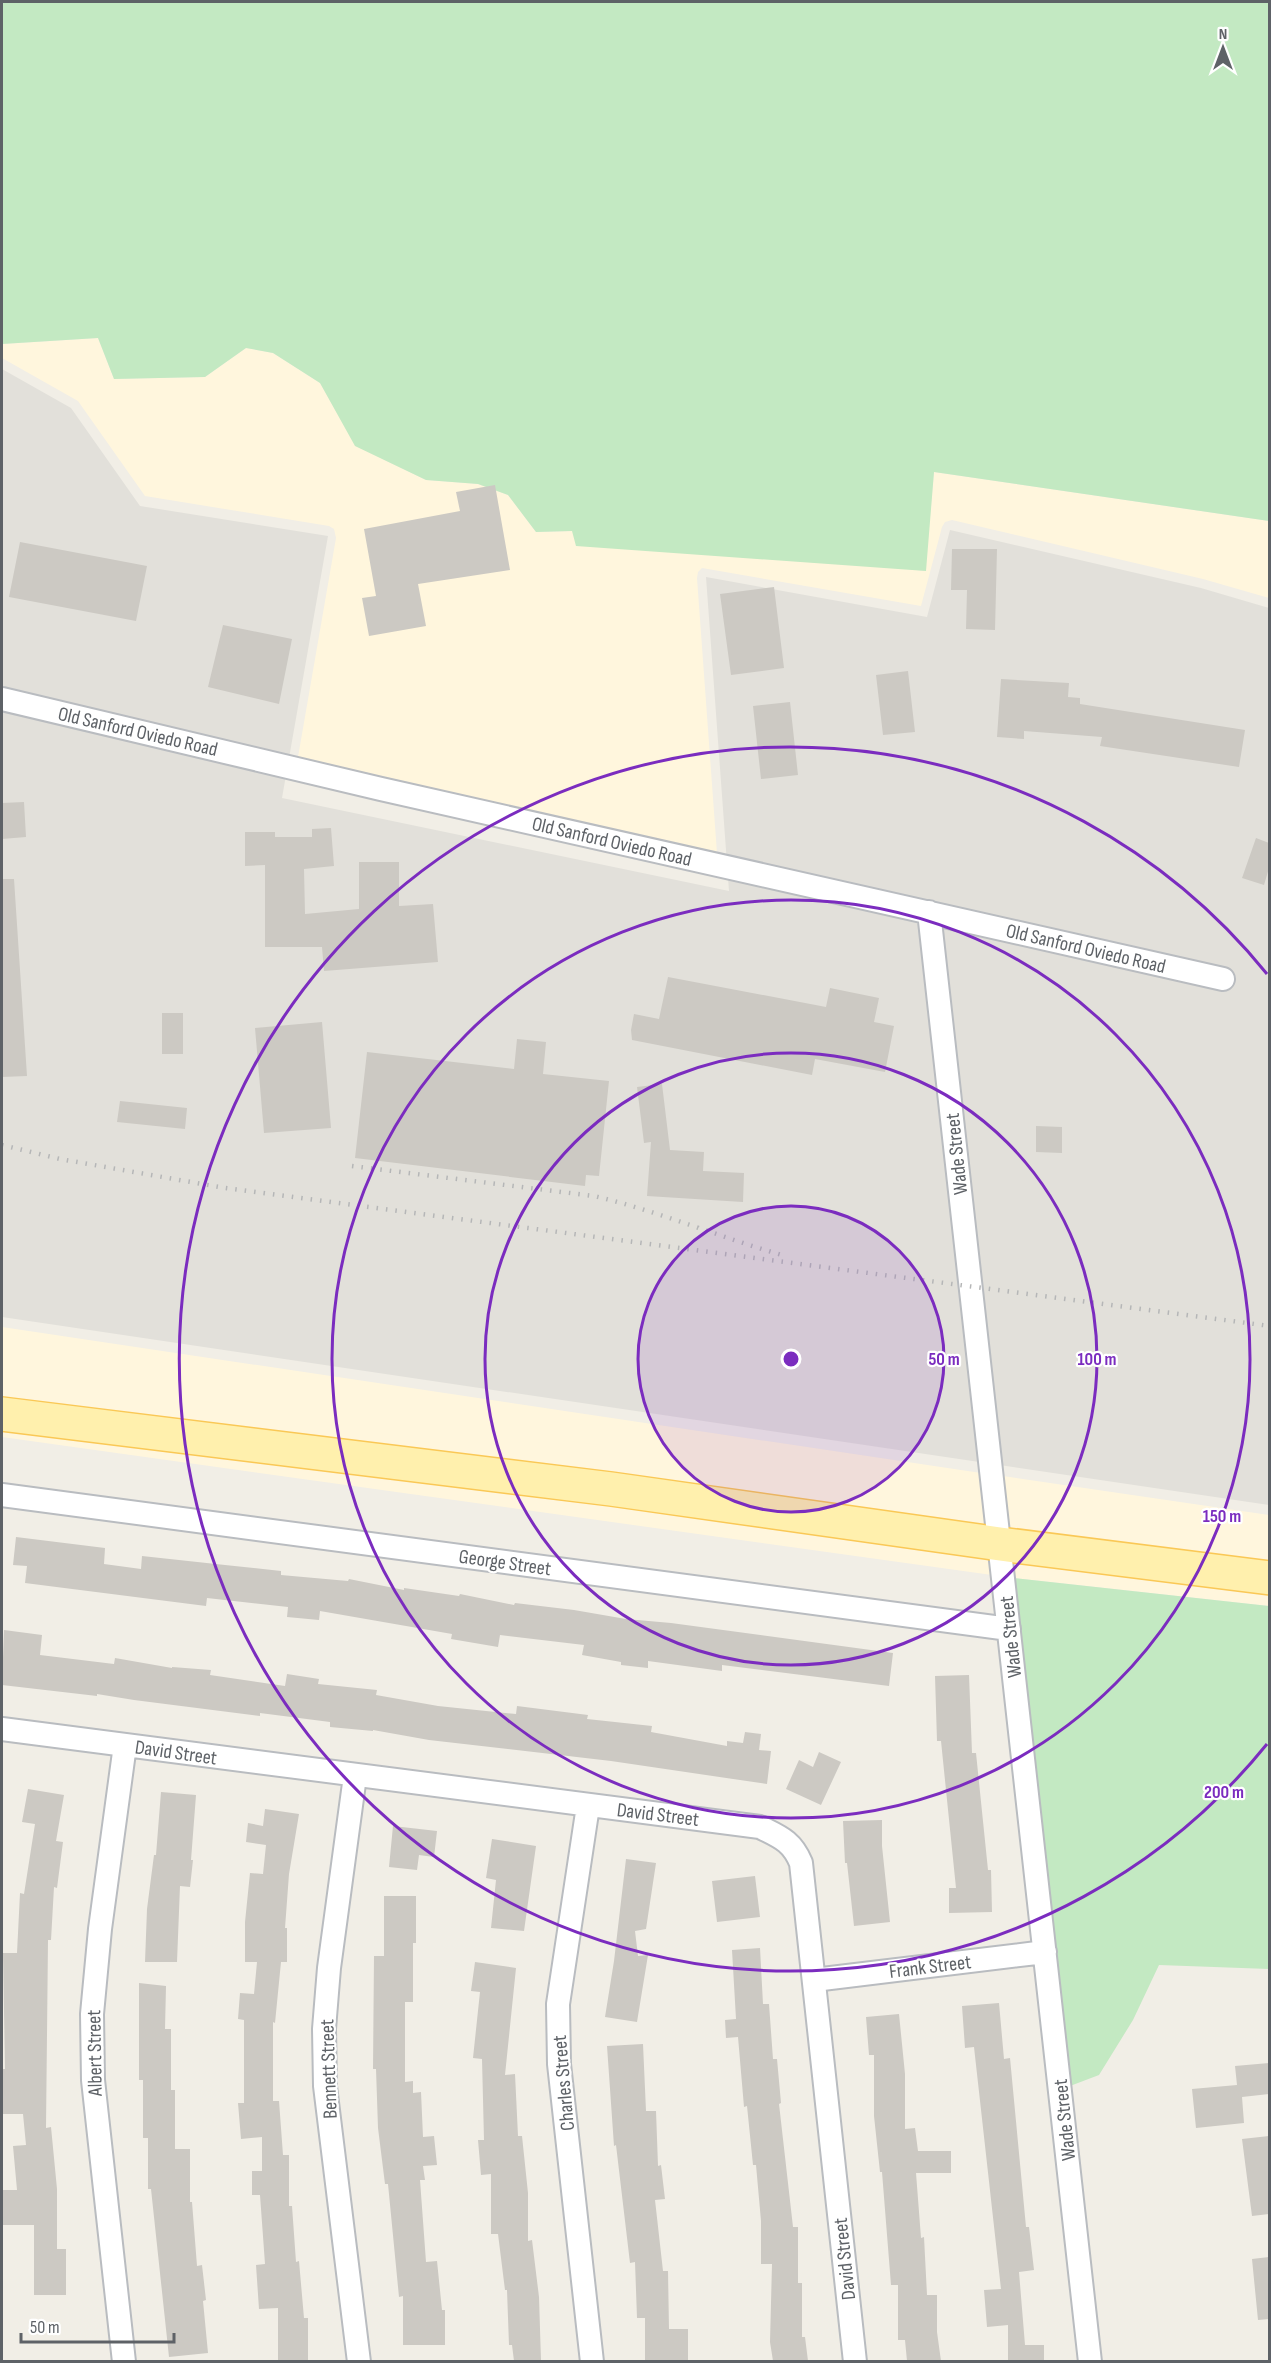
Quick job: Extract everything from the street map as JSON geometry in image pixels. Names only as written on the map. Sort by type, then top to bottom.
[{"type":"main road","points":[[2,1414],[623,1491],[1000,1544],[1269,1578]]},
{"type":"street","name":"Old Sanford Oviedo Road","points":[[2,699],[381,789],[1223,979]]},
{"type":"street","name":"Wade Street","points":[[929,912],[1090,2361]]},
{"type":"street","name":"George Street","points":[[2,1496],[1009,1629]]},
{"type":"street","name":"David Street","points":[[2,1728],[355,1776],[760,1827],[782,1838],[795,1849],[801,1863],[855,2361]]},
{"type":"street","name":"Albert Street","points":[[124,1745],[100,1929],[92,2014],[93,2080],[124,2361]]},
{"type":"street","name":"Bennett Street","points":[[355,1776],[328,1968],[324,2030],[325,2086],[359,2361]]},
{"type":"street","name":"Charles Street","points":[[588,1806],[558,2004],[557,2031],[592,2361]]},
{"type":"street","name":"Frank Street","points":[[814,1980],[1045,1952]]},
{"type":"shaded area","points":[[98,338],[114,379],[205,377],[246,348],[273,353],[320,383],[356,446],[426,480],[478,484],[508,495],[536,532],[573,531],[925,571],[934,472],[1269,521],[1269,598],[1203,579],[952,520],[945,522],[942,527],[921,606],[702,568],[697,578],[717,853],[298,757],[336,538],[334,529],[329,526],[145,496],[78,401],[2,358],[2,344]]},
{"type":"shaded area","points":[[2,369],[71,408],[140,506],[328,536],[282,798],[729,891],[706,577],[927,617],[950,530],[1201,588],[1269,608],[1269,1505],[2,1317]]},
{"type":"shaded area","points":[[2,1327],[981,1473],[988,1530],[2,1402]]},
{"type":"shaded area","points":[[2,1426],[990,1554],[992,1575],[2,1437]]},
{"type":"shaded area","points":[[1003,1476],[1269,1515],[1269,1566],[1009,1533]]},
{"type":"shaded area","points":[[1012,1557],[1269,1590],[1269,1606],[1014,1578]]},
{"type":"green space","points":[[2,2],[1269,2],[1269,521],[934,472],[926,571],[576,546],[572,531],[536,532],[508,495],[478,484],[426,480],[355,446],[320,383],[273,353],[246,348],[205,377],[114,379],[98,338],[2,344]]},
{"type":"green space","points":[[1014,1578],[1269,1606],[1269,1969],[1159,1965],[1133,2020],[1099,2075],[1070,2086],[1019,1629],[1020,1620],[1018,1619]]},
{"type":"building","points":[[495,485],[510,570],[418,584],[426,626],[369,636],[362,598],[376,596],[364,529],[460,511],[456,492]]},
{"type":"building","points":[[20,542],[147,566],[136,621],[9,597]]},
{"type":"building","points":[[952,549],[997,549],[995,630],[966,629],[967,590],[951,590]]},
{"type":"building","points":[[774,587],[784,668],[731,675],[720,594]]},
{"type":"building","points":[[223,625],[292,639],[279,704],[208,687]]},
{"type":"building","points":[[908,671],[915,732],[883,735],[876,675]]},
{"type":"building","points":[[1001,679],[1069,683],[1068,697],[1080,698],[1080,704],[1245,730],[1239,767],[1100,746],[1102,737],[1024,731],[1024,739],[997,737]]},
{"type":"building","points":[[790,702],[798,775],[761,779],[753,706]]},
{"type":"building","points":[[24,802],[26,837],[2,839],[2,803]]},
{"type":"building","points":[[331,828],[334,866],[304,869],[305,914],[359,909],[359,862],[399,862],[399,906],[433,904],[438,962],[324,971],[322,947],[265,947],[265,865],[245,866],[245,832],[275,832],[275,837],[312,837],[312,829]]},
{"type":"building","points":[[1256,838],[1269,843],[1269,868],[1264,885],[1242,878]]},
{"type":"building","points":[[2,879],[14,879],[27,1076],[2,1077]]},
{"type":"building","points":[[668,977],[826,1007],[830,988],[879,998],[874,1022],[894,1026],[885,1072],[815,1059],[812,1075],[632,1040],[634,1014],[659,1019]]},
{"type":"building","points":[[162,1013],[183,1013],[183,1054],[162,1054]]},
{"type":"building","points":[[322,1022],[331,1128],[264,1133],[255,1028]]},
{"type":"building","points":[[517,1039],[546,1042],[543,1074],[609,1081],[599,1176],[586,1175],[585,1186],[355,1158],[367,1052],[514,1069]]},
{"type":"building","points":[[662,1084],[670,1150],[704,1152],[703,1171],[744,1173],[743,1202],[647,1196],[651,1142],[644,1143],[637,1087]]},
{"type":"building","points":[[120,1101],[187,1108],[185,1129],[117,1122]]},
{"type":"building","points":[[1036,1126],[1062,1127],[1062,1153],[1036,1152]]},
{"type":"building","points":[[16,1537],[105,1548],[104,1564],[141,1569],[142,1556],[281,1571],[281,1575],[348,1581],[349,1579],[404,1590],[404,1588],[459,1596],[460,1594],[514,1605],[515,1603],[574,1610],[626,1619],[893,1653],[889,1686],[722,1665],[722,1671],[648,1661],[648,1668],[621,1665],[621,1662],[582,1655],[584,1645],[500,1635],[498,1647],[451,1639],[452,1634],[320,1611],[319,1620],[287,1617],[288,1607],[207,1598],[206,1606],[25,1583],[27,1566],[13,1565]]},
{"type":"building","points":[[4,1630],[42,1635],[40,1655],[114,1664],[115,1658],[172,1668],[211,1670],[210,1675],[285,1686],[287,1674],[319,1679],[318,1684],[377,1690],[376,1695],[438,1706],[516,1714],[517,1706],[588,1715],[587,1719],[652,1726],[651,1732],[727,1746],[727,1741],[743,1743],[745,1732],[761,1734],[759,1750],[771,1751],[767,1784],[611,1761],[429,1740],[373,1730],[330,1727],[330,1722],[260,1713],[260,1716],[97,1694],[97,1696],[2,1685]]},
{"type":"building","points":[[969,1675],[972,1753],[976,1753],[988,1870],[991,1870],[992,1912],[949,1913],[949,1888],[956,1888],[941,1741],[937,1741],[935,1676]]},
{"type":"building","points":[[819,1752],[841,1762],[821,1805],[786,1789],[799,1760],[813,1767]]},
{"type":"building","points":[[28,1789],[64,1795],[56,1841],[63,1842],[57,1888],[54,1887],[51,1940],[48,1940],[46,2128],[51,2127],[57,2189],[57,2249],[66,2249],[66,2295],[34,2295],[34,2225],[2,2225],[2,2190],[17,2190],[13,2146],[26,2145],[23,2114],[2,2114],[2,2069],[5,2069],[3,1953],[17,1953],[20,1893],[24,1894],[35,1824],[22,1822]]},
{"type":"building","points":[[161,1792],[196,1795],[191,1860],[193,1860],[190,1887],[180,1886],[177,1962],[145,1962],[147,1909],[154,1855],[156,1855]]},
{"type":"building","points":[[265,1809],[299,1814],[289,1874],[285,1928],[287,1928],[287,1962],[281,1962],[275,2023],[273,2022],[273,2101],[279,2101],[283,2155],[289,2155],[289,2206],[292,2206],[296,2262],[299,2261],[304,2318],[308,2318],[308,2361],[278,2361],[278,2308],[259,2309],[256,2265],[265,2264],[260,2195],[252,2195],[252,2171],[262,2171],[262,2137],[241,2139],[238,2103],[244,2103],[244,2020],[238,2019],[240,1993],[254,1994],[257,1962],[245,1962],[245,1922],[250,1873],[263,1874],[266,1845],[246,1842],[248,1823],[263,1826]]},
{"type":"building","points":[[882,1820],[882,1846],[890,1922],[854,1926],[847,1863],[845,1863],[843,1821]]},
{"type":"building","points":[[393,1826],[437,1831],[434,1857],[419,1855],[417,1870],[389,1867]]},
{"type":"building","points":[[492,1839],[536,1846],[524,1931],[491,1928],[496,1880],[486,1878]]},
{"type":"building","points":[[626,1859],[656,1863],[646,1929],[635,1931],[638,1956],[648,1955],[637,2022],[605,2017]]},
{"type":"building","points":[[755,1876],[760,1917],[717,1922],[712,1881]]},
{"type":"building","points":[[384,1896],[416,1896],[413,2002],[405,2002],[405,2082],[413,2081],[413,2093],[421,2092],[423,2137],[434,2136],[437,2165],[423,2166],[425,2180],[420,2180],[426,2262],[437,2261],[442,2310],[445,2310],[445,2345],[403,2345],[403,2296],[399,2297],[388,2184],[385,2184],[378,2128],[376,2069],[373,2069],[374,1956],[384,1956]]},
{"type":"building","points":[[760,1948],[763,2004],[769,2004],[773,2059],[777,2059],[781,2103],[779,2104],[793,2227],[798,2227],[798,2283],[802,2283],[802,2337],[805,2337],[808,2361],[773,2361],[770,2342],[772,2264],[761,2264],[761,2221],[756,2165],[753,2165],[747,2106],[744,2107],[738,2037],[726,2038],[725,2020],[736,2019],[732,1950]]},
{"type":"building","points":[[475,1962],[516,1968],[505,2075],[515,2074],[518,2136],[522,2136],[528,2193],[528,2241],[532,2240],[539,2297],[541,2361],[514,2361],[512,2345],[509,2345],[507,2290],[505,2290],[498,2234],[491,2234],[491,2174],[481,2175],[478,2140],[484,2140],[482,2059],[473,2058],[480,1992],[471,1991]]},
{"type":"building","points":[[139,1983],[166,1986],[165,2029],[171,2029],[171,2090],[175,2090],[175,2149],[190,2149],[190,2202],[192,2202],[197,2266],[202,2265],[208,2353],[169,2357],[151,2189],[148,2189],[148,2138],[143,2138],[143,2080],[139,2080]]},
{"type":"building","points":[[999,2003],[1004,2059],[1010,2058],[1026,2227],[1029,2227],[1034,2270],[1019,2272],[1025,2345],[1044,2345],[1044,2361],[1008,2361],[1008,2325],[987,2327],[984,2290],[1001,2289],[974,2047],[965,2048],[962,2006]]},
{"type":"building","points":[[899,2014],[905,2074],[905,2129],[915,2128],[918,2151],[951,2151],[951,2173],[916,2173],[921,2238],[924,2237],[927,2295],[937,2295],[937,2332],[941,2361],[907,2361],[905,2340],[898,2340],[898,2285],[891,2285],[882,2172],[880,2172],[874,2116],[874,2055],[869,2055],[866,2017]]},
{"type":"building","points":[[643,2044],[646,2111],[656,2111],[658,2166],[661,2165],[665,2199],[655,2200],[663,2271],[668,2271],[669,2329],[688,2329],[688,2360],[645,2361],[645,2318],[637,2318],[635,2262],[630,2263],[616,2145],[614,2146],[607,2046]]},
{"type":"building","points":[[1269,2063],[1269,2094],[1242,2097],[1244,2123],[1196,2128],[1192,2089],[1237,2085],[1235,2066]]},
{"type":"building","points":[[1269,2136],[1269,2214],[1252,2216],[1242,2139]]},
{"type":"building","points":[[1269,2257],[1269,2319],[1258,2320],[1252,2259]]},
{"type":"railway","points":[[2,1145],[60,1159],[225,1188],[1270,1326]]},
{"type":"railway","points":[[352,1166],[594,1196],[642,1209],[782,1255]]}]
